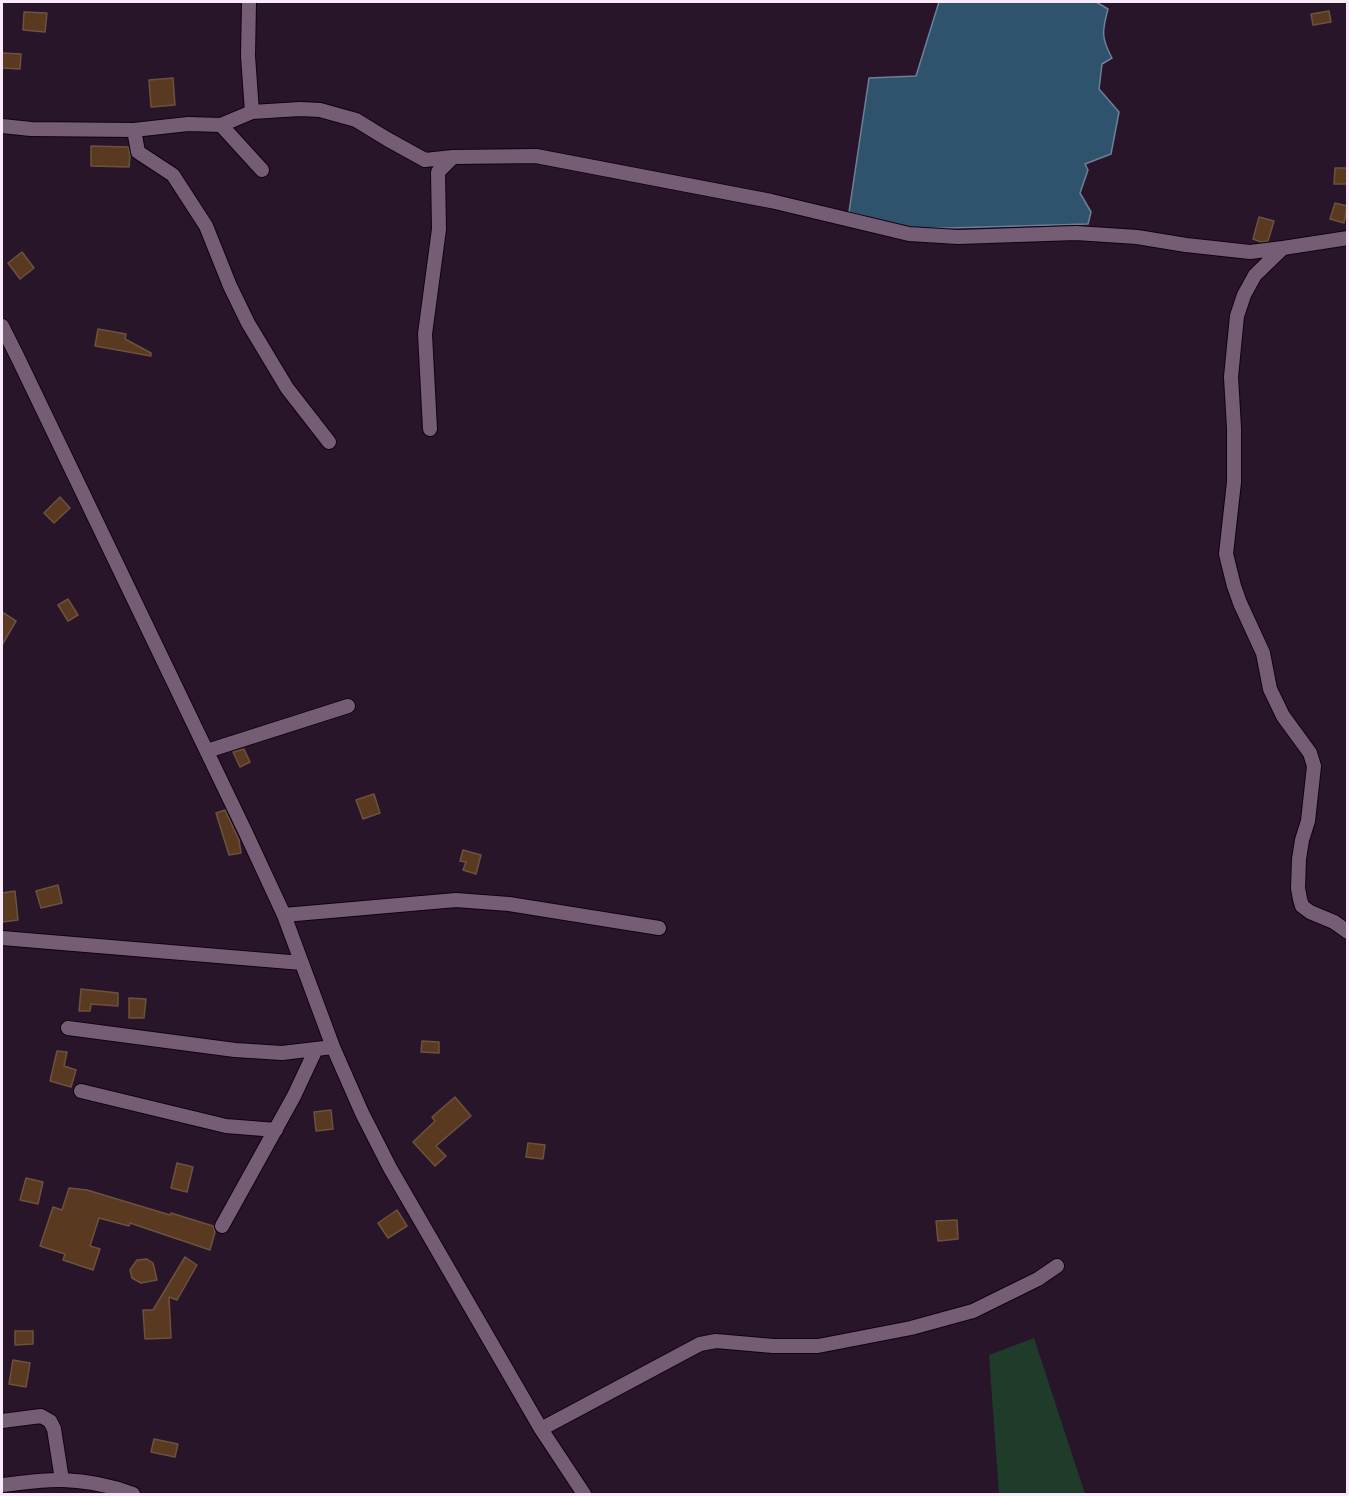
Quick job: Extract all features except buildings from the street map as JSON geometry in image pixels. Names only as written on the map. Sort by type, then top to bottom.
[{"type":"street","points":[[249,2],[248,56],[252,112]]},
{"type":"street","points":[[2,126],[31,129],[134,130],[188,124],[221,125],[252,112],[320,110],[356,120],[426,160],[453,157],[536,156],[771,201],[909,234],[958,237],[1076,233],[1137,237],[1250,252],[1347,238]]},
{"type":"street","points":[[221,125],[262,170]]},
{"type":"street","points":[[134,130],[138,152],[173,175],[206,226],[230,286],[248,323],[288,388],[329,442]]},
{"type":"street","points":[[430,429],[425,334],[438,229],[438,172],[453,157]]},
{"type":"street","points":[[1283,249],[1255,275],[1244,295],[1237,316],[1231,377],[1234,482],[1226,554],[1240,603],[1263,653],[1270,689],[1282,716],[1310,753],[1314,766],[1308,821],[1299,859],[1298,888],[1302,906],[1334,922],[1347,932]]},
{"type":"street","points":[[2,326],[284,915],[333,1047],[362,1113],[390,1168],[541,1429],[584,1494]]},
{"type":"street","points":[[207,751],[348,706]]},
{"type":"street","points":[[284,915],[456,900],[509,904],[659,928]]},
{"type":"street","points":[[2,938],[302,963]]},
{"type":"street","points":[[68,1028],[235,1050],[282,1053],[333,1047]]},
{"type":"street","points":[[222,1226],[276,1130],[316,1049]]},
{"type":"street","points":[[81,1091],[226,1126],[276,1130]]},
{"type":"street","points":[[541,1429],[700,1344],[716,1341],[773,1346],[818,1346],[911,1329],[973,1311],[1038,1279],[1057,1266]]},
{"type":"street","points":[[2,1421],[41,1416],[50,1420],[54,1429],[62,1480]]},
{"type":"street","points":[[2,1485],[22,1489],[62,1480],[120,1489],[133,1494]]},
{"type":"green space","points":[[1034,1338],[1085,1494],[999,1494],[989,1355]]},
{"type":"water","points":[[939,2],[1096,2],[1108,9],[1104,34],[1112,58],[1102,64],[1099,89],[1119,112],[1111,154],[1085,164],[1088,170],[1080,193],[1091,212],[1088,224],[914,229],[849,212],[869,78],[916,76]]}]
